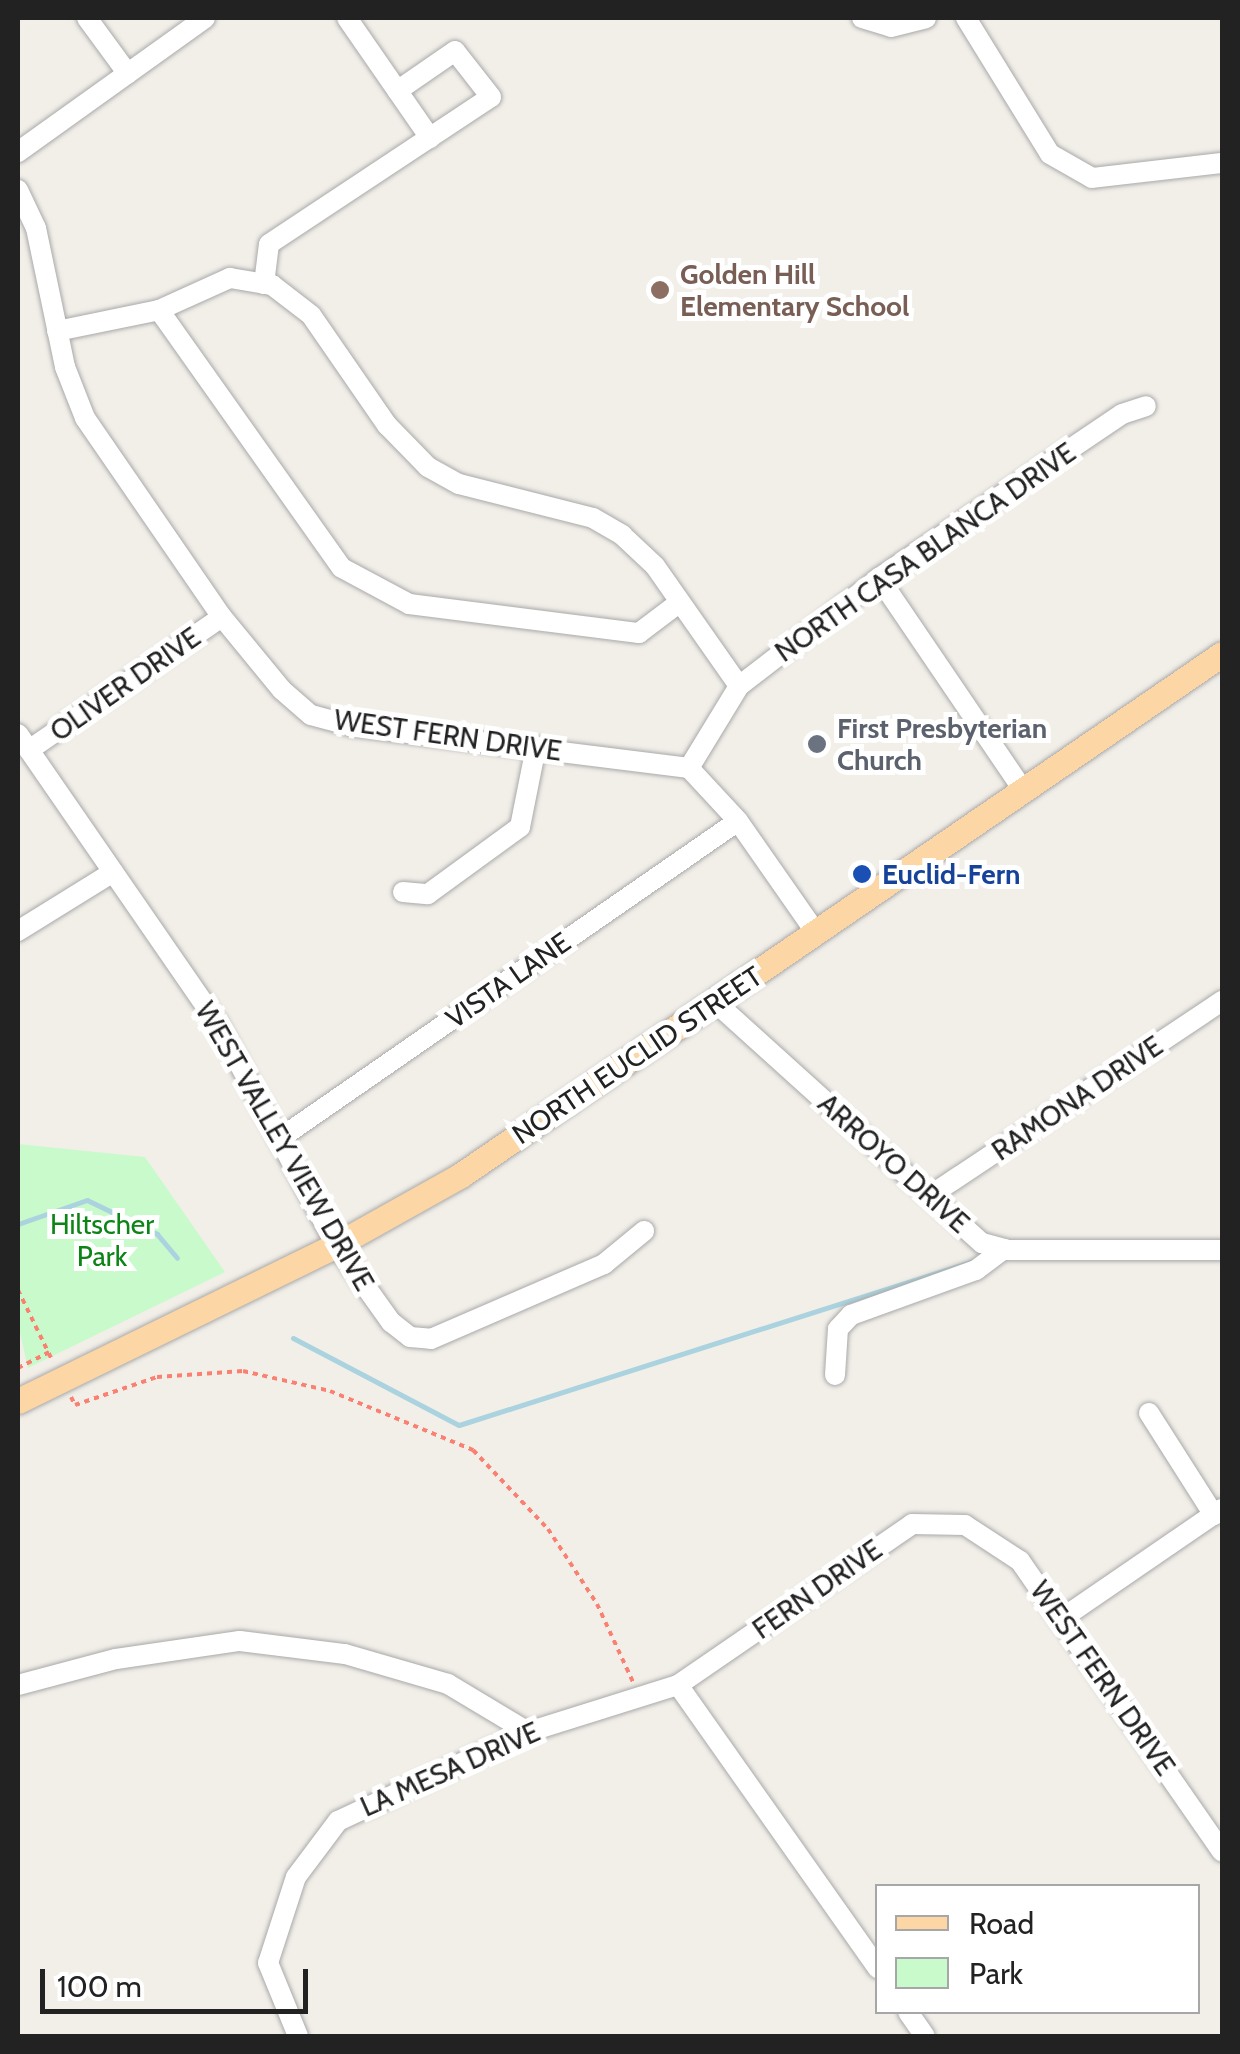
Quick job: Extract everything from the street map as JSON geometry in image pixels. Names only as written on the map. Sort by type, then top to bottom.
[{"type":"main road","name":"NORTH EUCLID STREET","points":[[18,1401],[336,1244],[460,1175],[1222,654]]},
{"type":"street","points":[[88,18],[128,74]]},
{"type":"street","points":[[18,152],[205,18]]},
{"type":"street","points":[[347,18],[430,138]]},
{"type":"street","points":[[862,18],[891,28],[926,18]]},
{"type":"street","points":[[966,18],[1050,154],[1092,178],[1222,163]]},
{"type":"street","points":[[264,284],[268,244],[491,97],[455,51],[397,91]]},
{"type":"street","name":"WEST FERN DRIVE","points":[[18,190],[36,228],[58,330],[86,418],[222,617],[311,715],[352,726],[689,768]]},
{"type":"street","points":[[58,330],[159,310],[230,278],[264,284],[292,296],[311,316],[387,425],[428,467],[460,484],[593,518],[655,566],[739,686]]},
{"type":"street","points":[[159,310],[342,568],[408,604],[639,633],[680,602]]},
{"type":"street","name":"NORTH CASA BLANCA DRIVE","points":[[689,768],[725,699],[739,686],[879,578],[1122,414],[1146,406]]},
{"type":"street","points":[[879,578],[1022,790]]},
{"type":"street","name":"OLIVER DRIVE","points":[[23,742],[222,617]]},
{"type":"street","name":"WEST VALLEY VIEW DRIVE","points":[[23,742],[218,1024],[336,1244],[391,1322],[410,1337],[431,1339],[604,1264],[644,1231]]},
{"type":"street","points":[[402,892],[428,894],[520,827],[536,747]]},
{"type":"street","points":[[689,768],[738,821],[816,933]]},
{"type":"street","name":"VISTA LANE","points":[[279,1139],[738,821]]},
{"type":"street","points":[[18,931],[113,872]]},
{"type":"street","name":"RAMONA DRIVE","points":[[931,1195],[1222,1001]]},
{"type":"street","name":"ARROYO DRIVE","points":[[715,1002],[982,1243],[1004,1249]]},
{"type":"street","points":[[835,1375],[838,1329],[851,1315],[976,1270],[1004,1249],[1222,1250]]},
{"type":"street","points":[[1064,1617],[1218,1512],[1149,1413]]},
{"type":"street","name":"FERN DRIVE","points":[[678,1685],[912,1524],[965,1524]]},
{"type":"street","name":"WEST FERN DRIVE","points":[[965,1524],[1020,1561],[1064,1617],[1222,1852]]},
{"type":"street","points":[[18,1686],[116,1659],[240,1640],[345,1654],[448,1684],[528,1732]]},
{"type":"street","points":[[678,1685],[875,1964]]},
{"type":"street","name":"LA MESA DRIVE","points":[[298,2036],[268,1962],[296,1878],[338,1821],[528,1732],[678,1685]]},
{"type":"path","points":[[18,1290],[76,1406],[157,1377],[243,1371],[330,1391],[472,1450],[548,1529],[597,1604],[637,1699]]},
{"type":"path","points":[[18,1368],[49,1352]]},
{"type":"green space","name":"Hiltscher Park","points":[[18,1144],[145,1157],[225,1272],[28,1368],[18,1324]]},
{"type":"waterway","points":[[18,1224],[87,1200],[157,1234],[177,1258]]},
{"type":"waterway","points":[[293,1338],[459,1425],[977,1260]]},
{"type":"place","name":"Golden Hill Elementary School","points":[[660,290]]},
{"type":"place","name":"First Presbyterian Church","points":[[817,744]]},
{"type":"place","name":"Euclid-Fern","points":[[862,874]]}]
